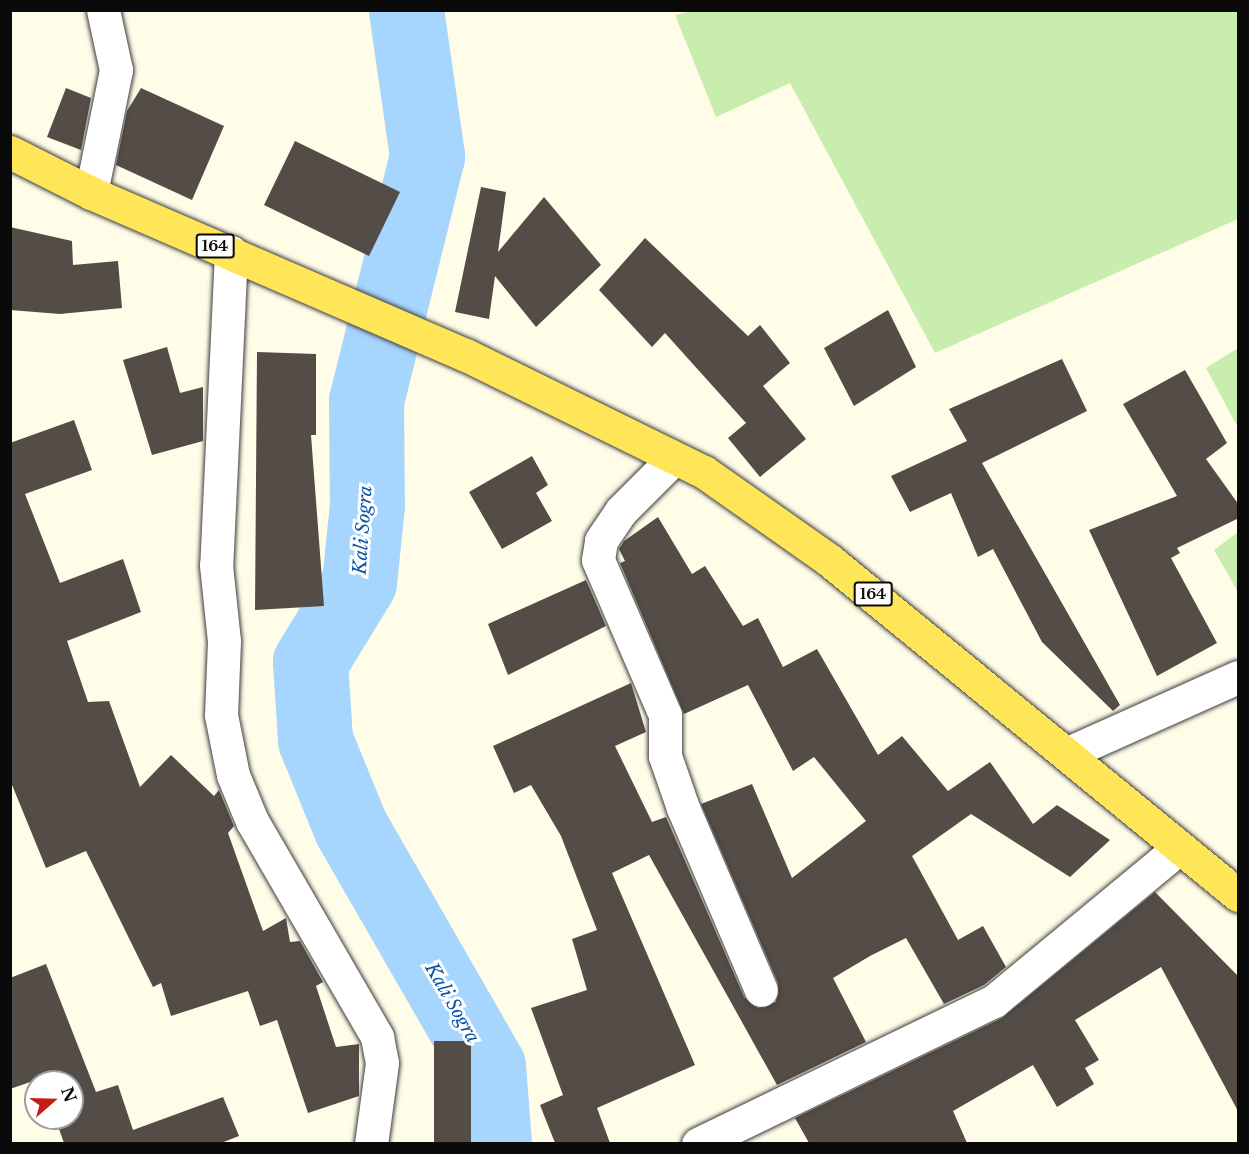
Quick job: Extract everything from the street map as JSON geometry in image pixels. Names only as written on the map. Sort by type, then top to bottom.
[{"type":"main road","name":"164","points":[[10,152],[92,193],[466,355],[674,458],[830,560],[1239,895]]},
{"type":"street","points":[[92,193],[116,70],[103,10]]},
{"type":"street","points":[[231,252],[216,565],[224,641],[221,715],[233,775],[252,820],[377,1036],[382,1064],[370,1143]]},
{"type":"street","points":[[674,458],[621,511],[601,541],[598,560],[665,715],[665,756],[683,808],[761,990]]},
{"type":"street","points":[[1068,753],[1239,677]]},
{"type":"street","points":[[698,1143],[994,1001],[1179,848]]},
{"type":"green space","points":[[691,11],[1238,11],[1238,219],[935,353],[790,83],[716,117],[675,15]]},
{"type":"green space","points":[[1238,348],[1238,428],[1206,368]]},
{"type":"green space","points":[[1238,532],[1238,592],[1214,550]]},
{"type":"building","points":[[66,88],[91,98],[81,150],[47,137]]},
{"type":"building","points":[[141,88],[224,126],[192,200],[116,165],[127,111]]},
{"type":"building","points":[[295,141],[400,192],[369,256],[264,205]]},
{"type":"building","points":[[481,187],[506,192],[498,252],[544,197],[601,265],[536,327],[495,276],[489,319],[455,312]]},
{"type":"building","points":[[10,227],[72,241],[73,265],[118,261],[122,308],[60,314],[10,310]]},
{"type":"building","points":[[645,238],[748,336],[760,325],[790,363],[763,386],[806,439],[760,477],[728,438],[746,423],[665,333],[652,347],[599,290]]},
{"type":"building","points":[[888,310],[916,367],[854,406],[824,348]]},
{"type":"building","points":[[167,347],[180,393],[203,387],[203,441],[152,455],[123,360]]},
{"type":"building","points":[[257,352],[316,354],[316,435],[311,435],[324,606],[255,610]]},
{"type":"building","points":[[1062,359],[1087,411],[982,463],[1120,705],[1113,711],[1042,642],[993,549],[978,557],[951,493],[910,512],[891,476],[967,441],[949,409]]},
{"type":"building","points":[[1185,370],[1227,443],[1206,459],[1239,505],[1239,518],[1177,548],[1180,553],[1171,558],[1217,643],[1157,676],[1089,530],[1177,496],[1123,404]]},
{"type":"building","points":[[74,420],[92,470],[25,494],[60,583],[123,559],[141,612],[67,641],[88,702],[109,701],[140,787],[171,755],[214,796],[219,790],[234,826],[228,833],[263,931],[286,918],[290,942],[300,941],[323,982],[316,986],[336,1047],[359,1044],[359,1096],[308,1113],[277,1020],[260,1026],[248,991],[171,1016],[161,983],[153,987],[86,851],[46,868],[10,780],[10,443]]},
{"type":"building","points":[[532,456],[548,485],[536,493],[552,521],[502,549],[469,492]]},
{"type":"building","points":[[658,517],[692,574],[705,566],[743,626],[758,618],[783,667],[817,649],[878,755],[902,736],[948,791],[990,762],[1033,824],[1057,805],[1110,840],[1070,877],[971,814],[912,856],[958,940],[983,926],[1006,967],[984,985],[944,1004],[906,938],[870,956],[833,978],[866,1042],[777,1085],[649,855],[612,873],[695,1065],[597,1108],[610,1143],[555,1143],[540,1105],[563,1095],[531,1008],[587,990],[572,939],[597,930],[561,836],[531,785],[514,793],[493,746],[631,683],[646,732],[615,746],[652,822],[666,817],[744,997],[758,1008],[776,1002],[778,983],[701,804],[752,784],[792,878],[866,821],[814,757],[793,771],[748,685],[684,714],[620,563],[625,561],[619,549],[624,541]]},
{"type":"building","points":[[586,580],[606,626],[508,675],[488,624]]},
{"type":"building","points":[[1155,892],[1239,977],[1239,1113],[1161,967],[1075,1020],[1099,1060],[1085,1068],[1094,1084],[1057,1107],[1033,1065],[953,1111],[967,1143],[809,1143],[795,1118],[1002,1018]]},
{"type":"building","points":[[46,964],[96,1092],[118,1085],[133,1130],[223,1097],[239,1136],[221,1143],[64,1143],[59,1130],[84,1130],[84,1070],[24,1070],[24,1084],[10,1089],[10,978]]},
{"type":"building","points":[[434,1041],[471,1041],[471,1143],[434,1143]]},
{"type":"waterway","name":"Kali Sogra","points":[[406,10],[427,156],[366,400],[367,505],[359,582],[310,662],[315,740],[351,828],[488,1066],[494,1144]]}]
